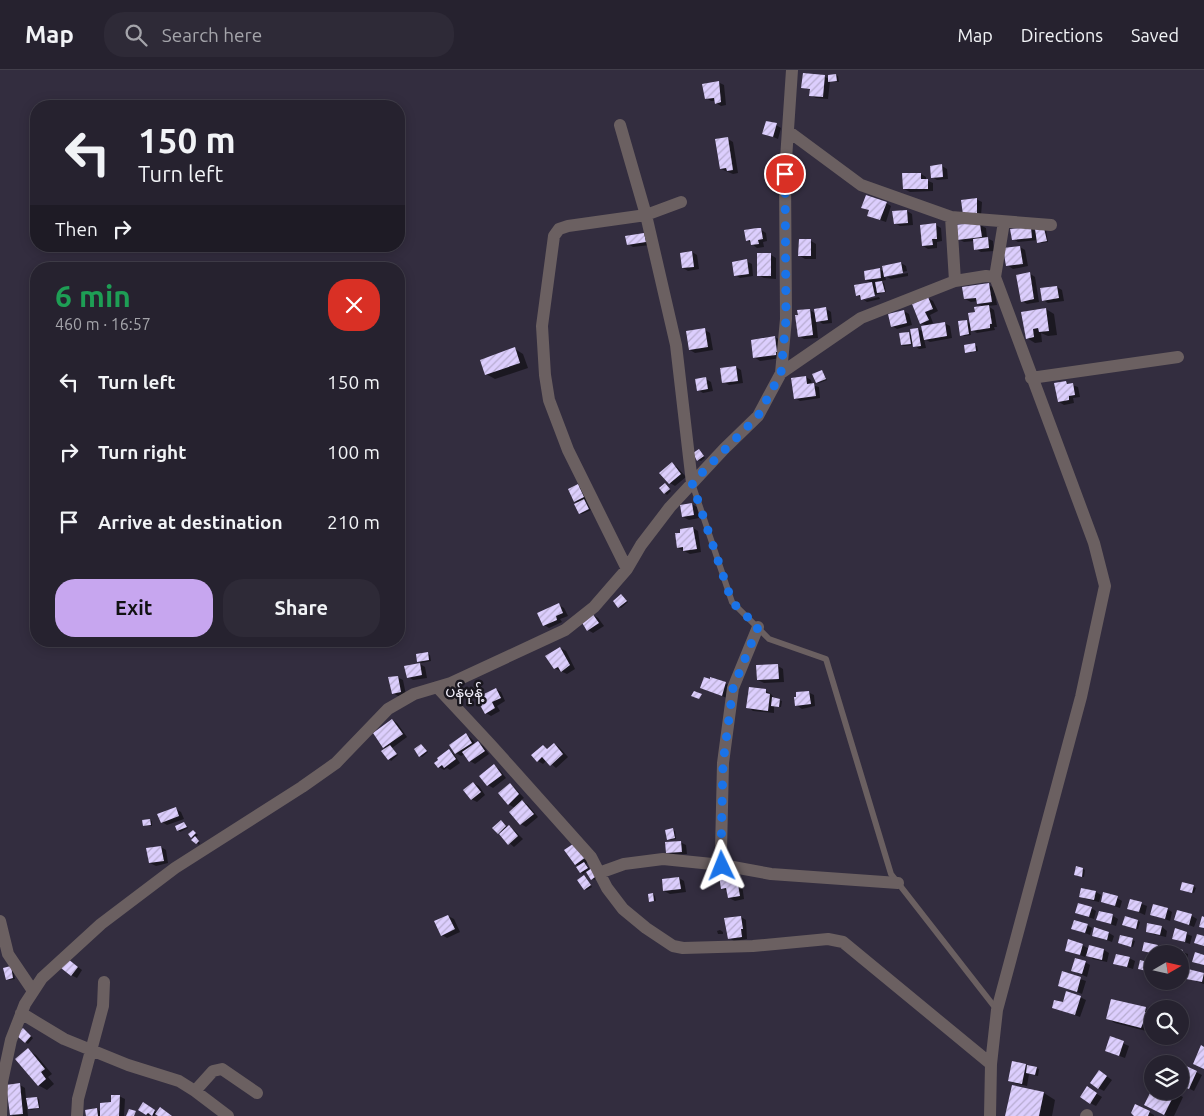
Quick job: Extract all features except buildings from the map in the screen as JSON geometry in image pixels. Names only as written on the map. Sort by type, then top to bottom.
[{"type":"street","points":[[1,1116],[2,1082],[11,1040],[25,1004],[42,978],[101,924],[175,868],[302,787],[336,763],[388,709],[414,694],[451,683],[565,630],[594,607],[626,569],[641,545],[659,522],[692,483],[758,416],[781,373],[786,319],[785,174],[792,70]]},
{"type":"street","points":[[620,125],[646,216],[676,345],[692,483]]},
{"type":"street","points":[[788,131],[861,185],[952,217],[1051,225]]},
{"type":"street","points":[[626,569],[568,450],[549,400],[545,375],[542,326],[554,236],[559,229],[568,226],[646,216],[681,202]]},
{"type":"street","points":[[952,217],[955,281]]},
{"type":"street","points":[[990,1116],[991,1064],[996,1010],[1081,697],[1105,586],[1094,543],[995,277],[1004,222]]},
{"type":"street","points":[[781,373],[861,318],[955,281],[986,276],[995,277]]},
{"type":"street","points":[[1031,378],[1178,357]]},
{"type":"street","points":[[722,866],[723,763],[733,688],[758,627]]},
{"type":"street","points":[[437,687],[591,857],[607,888],[624,909],[646,928],[672,946],[683,948],[753,946],[828,939],[843,942],[991,1064]]},
{"type":"street","points":[[599,873],[624,864],[664,859],[772,874],[898,883]]},
{"type":"street","points":[[0,921],[4,930],[8,954],[33,991]]},
{"type":"street","points":[[77,1116],[78,1099],[103,1006],[104,982]]},
{"type":"street","points":[[21,1013],[64,1040],[128,1065],[179,1081],[228,1116]]},
{"type":"street","points":[[195,1091],[213,1071],[222,1069],[257,1093]]},
{"type":"lane","points":[[692,483],[732,602],[770,639],[826,659],[891,874],[996,1010]]},
{"type":"district","name":"ပန်မုန့်","points":[[464,692]]},
{"type":"route","points":[[722,866],[723,763],[733,688],[758,627],[732,602],[692,483],[758,416],[781,373],[786,319],[785,174]]}]
